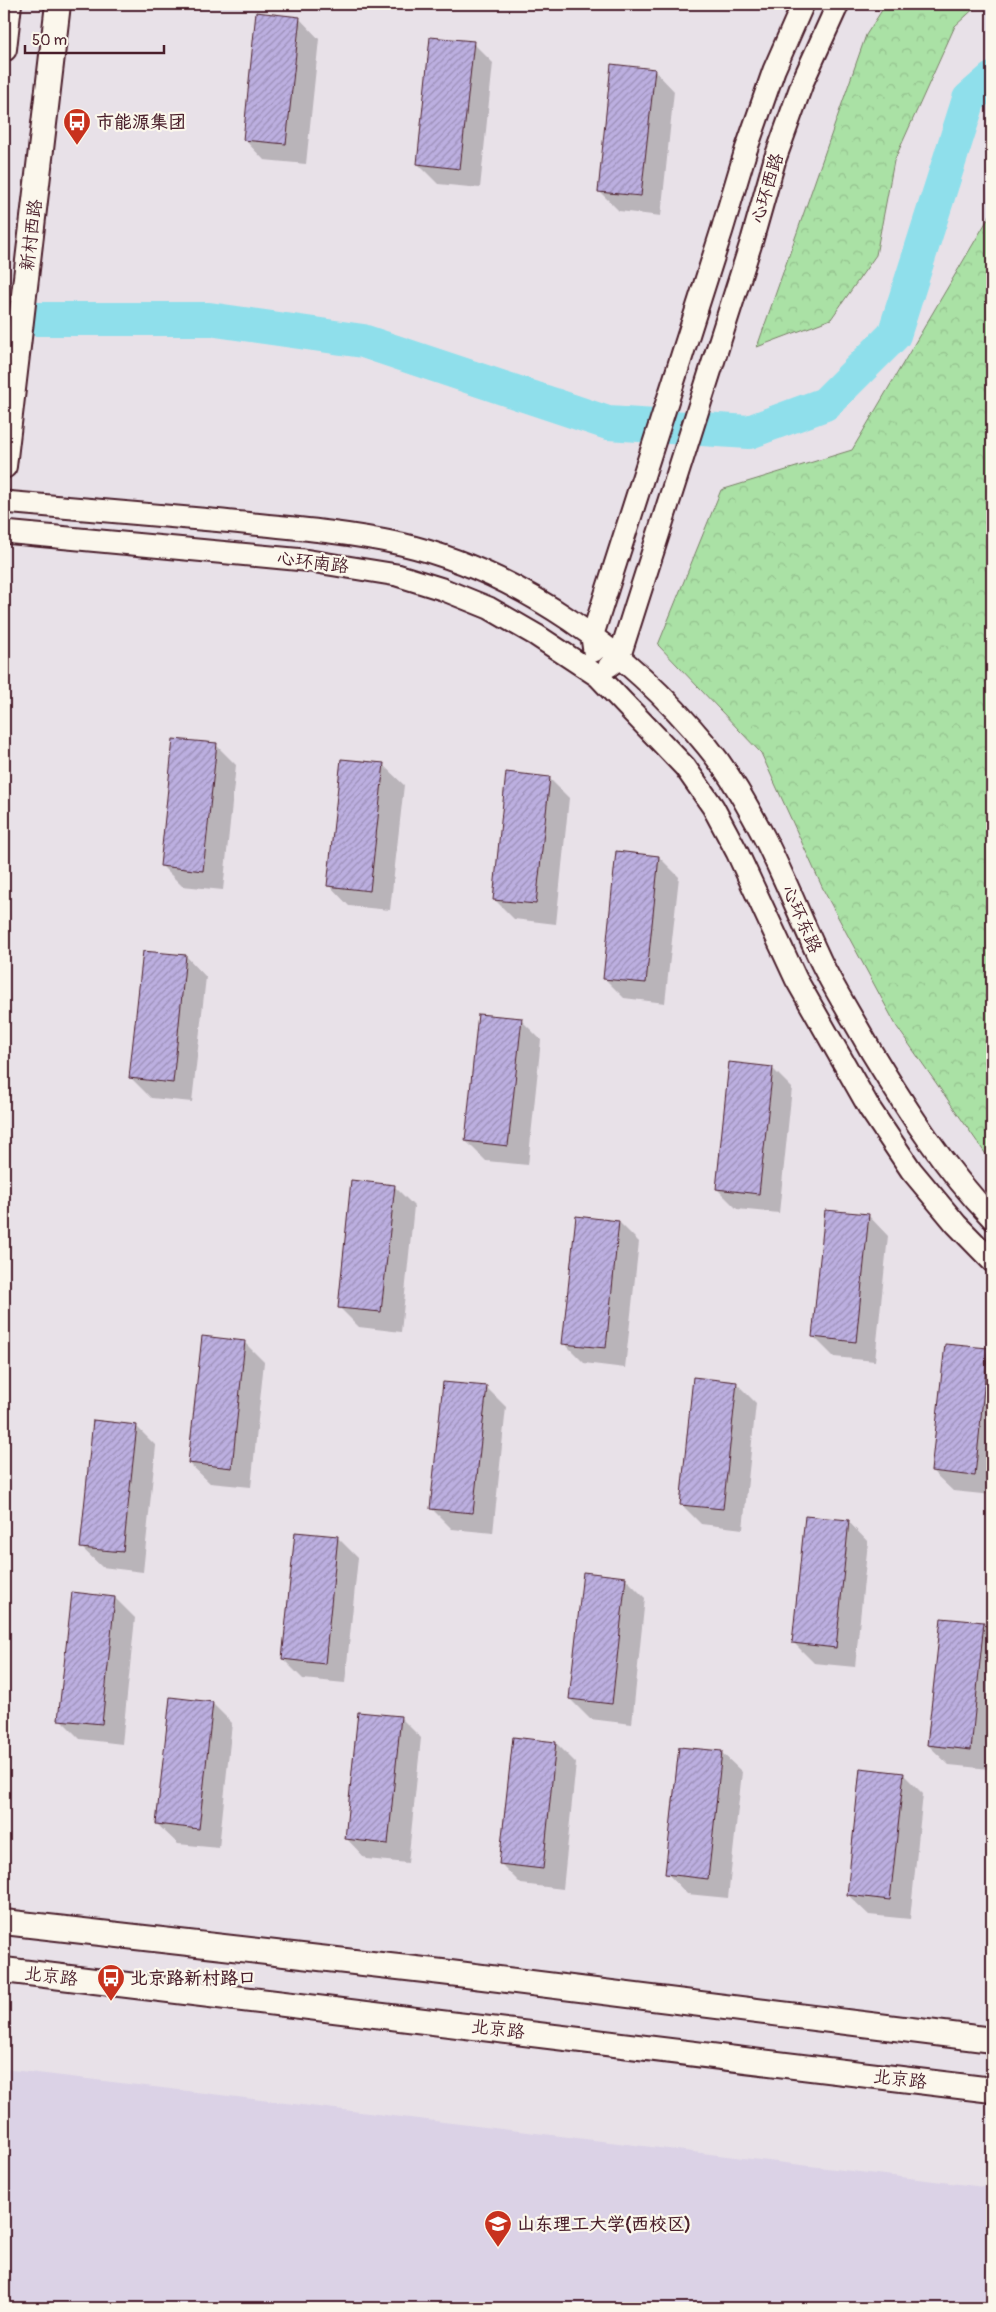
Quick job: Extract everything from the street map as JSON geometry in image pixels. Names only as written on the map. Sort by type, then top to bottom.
[{"type":"main road","points":[[4,49],[9,4]]},
{"type":"main road","name":"新村西路","points":[[4,466],[58,4]]},
{"type":"main road","name":"心环西路","points":[[592,637],[746,150],[774,70],[803,4]]},
{"type":"main road","name":"心环西路","points":[[618,658],[752,240],[778,151],[803,81],[838,4]]},
{"type":"main road","name":"心环南路","points":[[4,502],[308,529],[404,545],[452,560],[502,581],[553,609],[592,637]]},
{"type":"main road","name":"心环南路","points":[[4,532],[304,560],[397,575],[442,589],[489,608],[536,635],[598,676]]},
{"type":"main road","points":[[592,637],[598,676]]},
{"type":"main road","name":"心环东路","points":[[592,637],[639,673],[676,711],[709,748],[739,791],[764,838],[823,965],[859,1030],[896,1092],[935,1151],[992,1218]]},
{"type":"main road","points":[[598,676],[618,658]]},
{"type":"main road","name":"心环东路","points":[[598,676],[685,767],[713,808],[741,861],[796,979],[870,1109],[911,1170],[956,1224],[992,1261]]},
{"type":"main road","points":[[4,1922],[442,1972],[992,2040]]},
{"type":"main road","name":"北京路","points":[[4,1970],[992,2090]]},
{"type":"shaded area","name":"山东理工大学(西校区)","points":[[4,2069],[992,2188],[992,2308],[4,2308]]},
{"type":"green space","points":[[886,4],[979,4],[955,26],[894,161],[876,255],[831,319],[757,347],[866,35]]},
{"type":"green space","points":[[992,212],[992,1163],[897,1027],[824,891],[761,753],[658,645],[721,490],[852,450]]},
{"type":"building","points":[[256,12],[300,17],[286,144],[243,140]]},
{"type":"building","points":[[430,37],[474,41],[460,169],[417,164]]},
{"type":"building","points":[[611,64],[655,69],[641,196],[598,192]]},
{"type":"building","points":[[173,739],[217,743],[203,871],[160,866]]},
{"type":"building","points":[[341,759],[384,763],[370,891],[327,886]]},
{"type":"building","points":[[506,772],[550,777],[536,904],[493,900]]},
{"type":"building","points":[[616,851],[659,856],[646,983],[603,979]]},
{"type":"building","points":[[143,951],[186,955],[173,1083],[129,1078]]},
{"type":"building","points":[[478,1014],[522,1018],[508,1146],[465,1141]]},
{"type":"building","points":[[729,1062],[773,1067],[759,1194],[716,1189]]},
{"type":"building","points":[[351,1180],[395,1185],[381,1312],[338,1308]]},
{"type":"building","points":[[825,1210],[869,1214],[856,1342],[812,1337]]},
{"type":"building","points":[[576,1216],[619,1221],[606,1348],[562,1344]]},
{"type":"building","points":[[202,1336],[245,1341],[232,1468],[188,1463]]},
{"type":"building","points":[[945,1344],[988,1348],[975,1476],[931,1471]]},
{"type":"building","points":[[693,1377],[737,1382],[723,1509],[680,1505]]},
{"type":"building","points":[[443,1382],[487,1386],[473,1513],[430,1509]]},
{"type":"building","points":[[93,1420],[137,1425],[123,1552],[80,1548]]},
{"type":"building","points":[[805,1516],[849,1520],[836,1648],[792,1643]]},
{"type":"building","points":[[295,1532],[338,1536],[325,1664],[282,1659]]},
{"type":"building","points":[[583,1572],[626,1577],[612,1704],[569,1699]]},
{"type":"building","points":[[72,1592],[115,1597],[102,1724],[58,1720]]},
{"type":"building","points":[[941,1618],[984,1622],[971,1750],[927,1745]]},
{"type":"building","points":[[170,1697],[213,1702],[199,1829],[156,1824]]},
{"type":"building","points":[[358,1712],[401,1716],[388,1844],[345,1839]]},
{"type":"building","points":[[513,1737],[556,1742],[543,1869],[499,1864]]},
{"type":"building","points":[[679,1747],[722,1751],[708,1879],[665,1874]]},
{"type":"building","points":[[860,1768],[904,1773],[890,1900],[847,1895]]},
{"type":"waterway","points":[[4,319],[209,319],[363,341],[608,423],[749,432],[825,404],[894,335],[969,99],[992,79]]},
{"type":"place","name":"市能源集团","points":[[77,146]]},
{"type":"place","name":"北京路新村路口","points":[[111,2002]]},
{"type":"place","name":"山东理工大学(西校区)","points":[[498,2248]]}]
